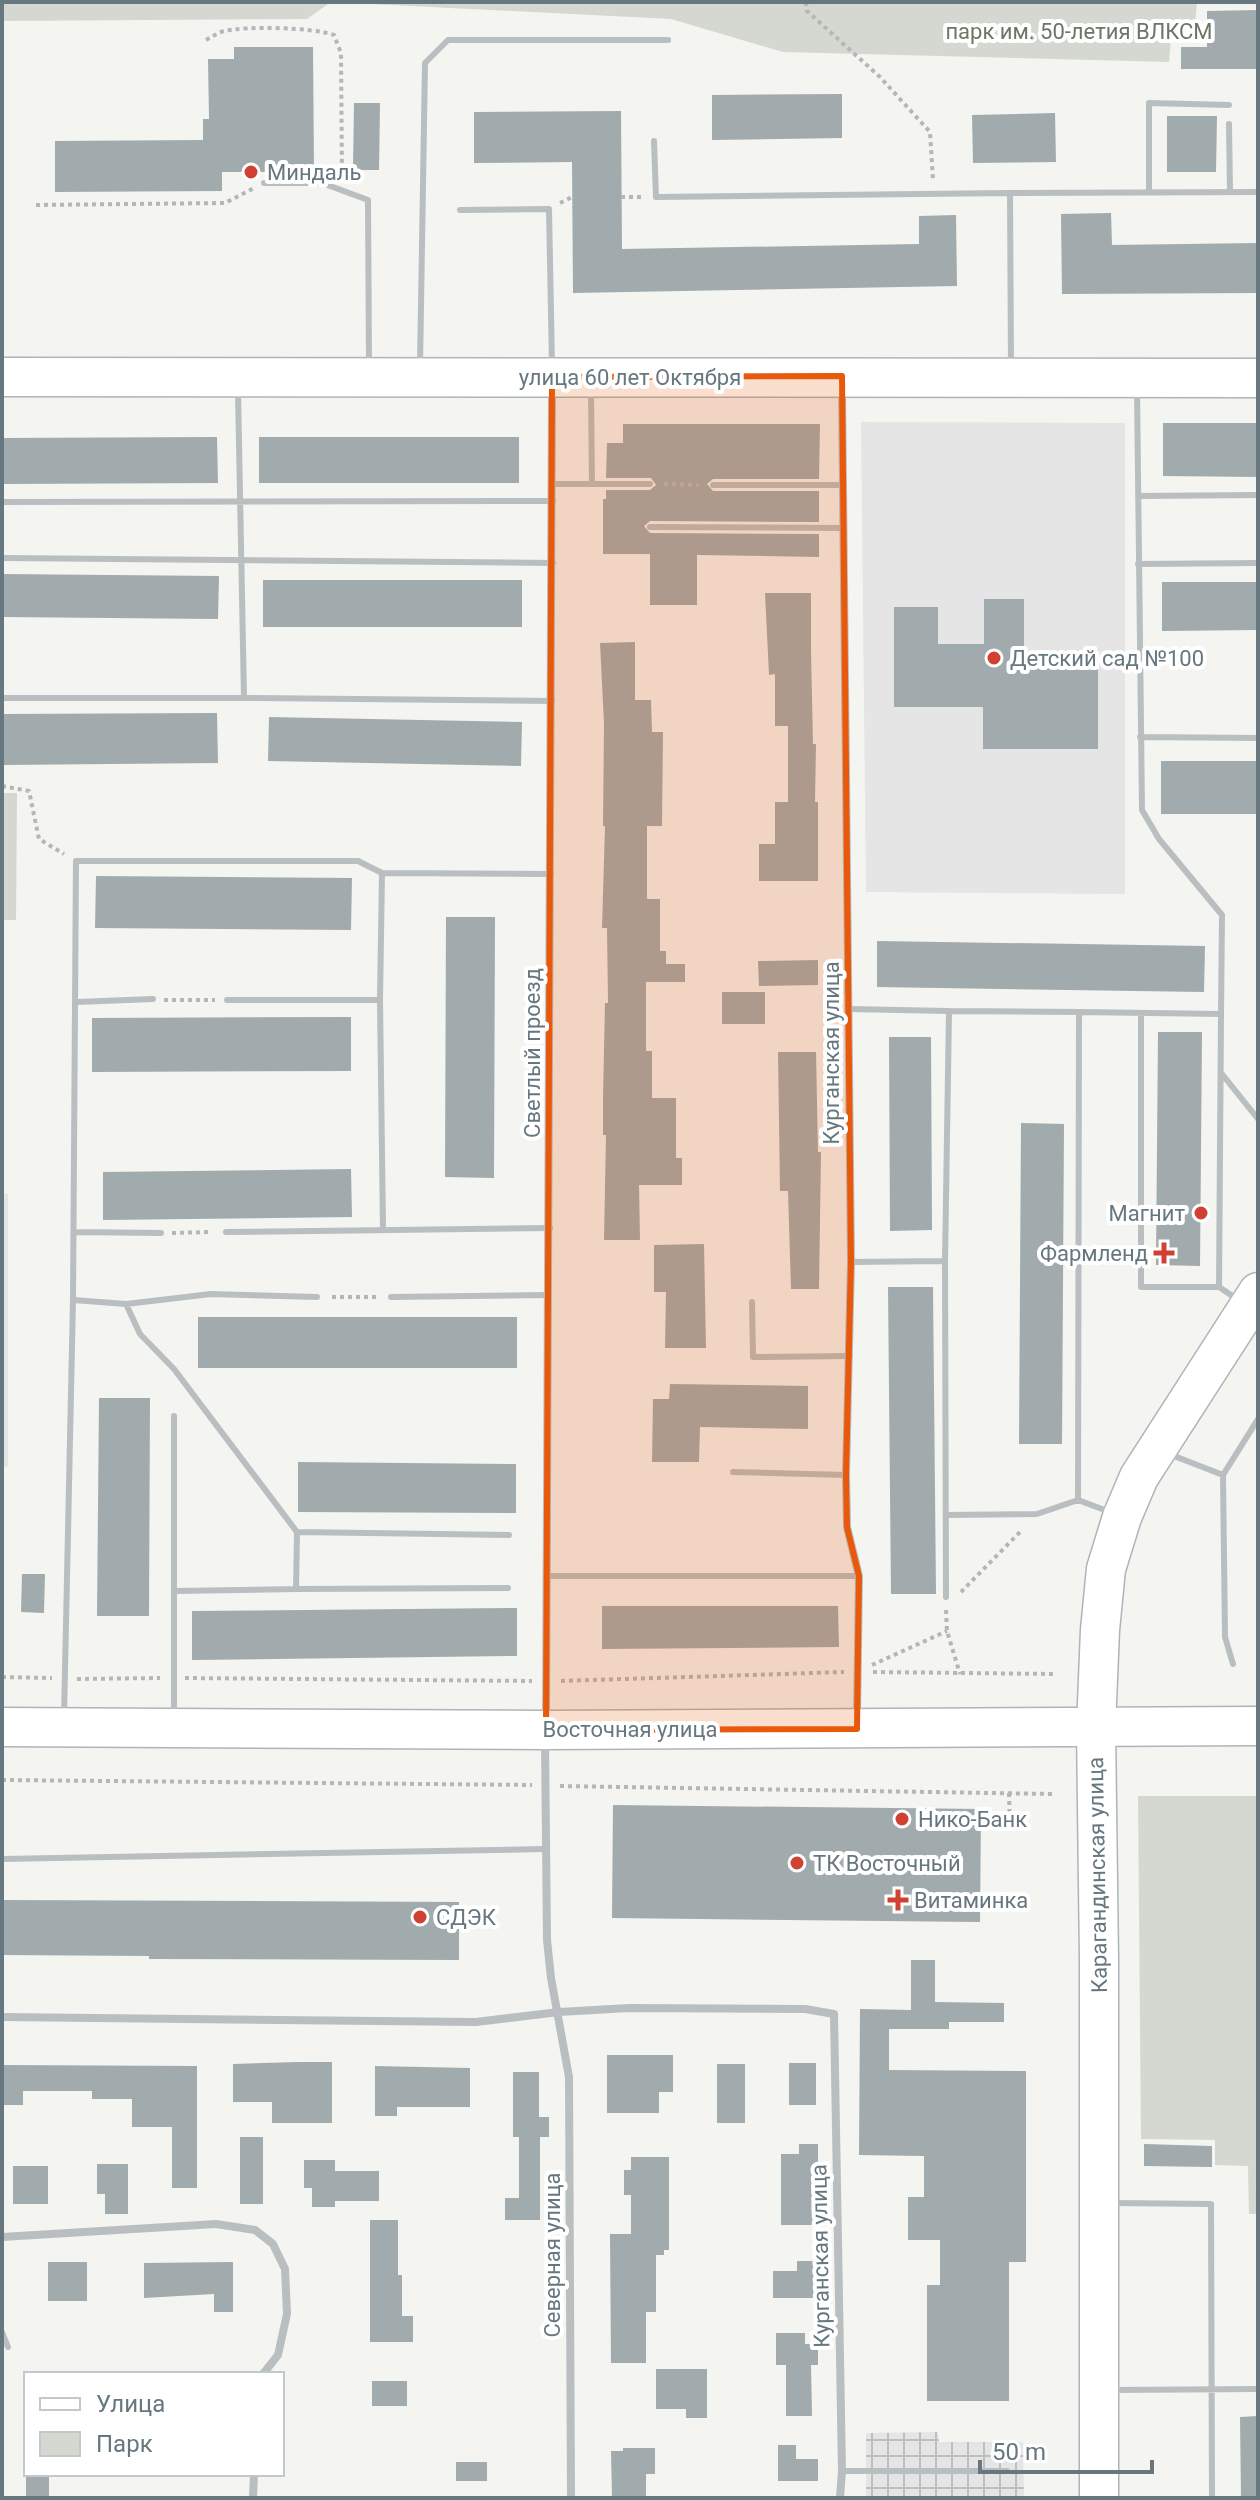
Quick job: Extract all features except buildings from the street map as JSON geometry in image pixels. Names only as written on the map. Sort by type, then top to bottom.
[{"type":"main road","name":"улица 60 лет Октября","points":[[2,377],[1258,378]]},
{"type":"main road","name":"Карагандинская улица","points":[[1099,2498],[1096,1727],[1106,1569],[1122,1517],[1139,1477],[1242,1295]]},
{"type":"main road","name":"Восточная улица","points":[[2,1727],[546,1730],[1258,1726]]},
{"type":"street","name":"Курганская улица","points":[[842,376],[851,1262],[846,1475],[847,1527],[859,1576],[857,1729]]},
{"type":"street","name":"Светлый проезд","points":[[545,1849],[552,377]]},
{"type":"street","name":"Северная улица","points":[[545,1849],[547,1940],[569,2077],[571,2498]]},
{"type":"street","name":"Курганская улица","points":[[559,2012],[677,2008],[805,2009],[834,2014],[840,2498]]},
{"type":"street","points":[[2,2017],[476,2022],[559,2012]]},
{"type":"street","points":[[2,2237],[216,2224],[255,2230],[273,2244],[285,2269],[287,2314],[278,2355],[265,2372]]},
{"type":"street","points":[[253,2498],[254,2476]]},
{"type":"lane","points":[[420,377],[425,63],[448,40],[668,40]]},
{"type":"lane","points":[[1149,192],[1149,103],[1229,105]]},
{"type":"lane","points":[[1229,124],[1230,192]]},
{"type":"lane","points":[[654,141],[656,197],[1258,192]]},
{"type":"lane","points":[[264,183],[322,183],[368,200],[369,377]]},
{"type":"lane","points":[[1010,193],[1011,378]]},
{"type":"lane","points":[[460,210],[549,209],[552,377]]},
{"type":"lane","points":[[237,377],[244,698]]},
{"type":"lane","points":[[591,377],[592,484]]},
{"type":"lane","points":[[1137,378],[1142,810],[1159,839],[1222,915],[1222,1074],[1242,1295],[1141,1287],[1141,1013]]},
{"type":"lane","points":[[553,484],[650,484]]},
{"type":"lane","points":[[713,485],[843,485]]},
{"type":"lane","points":[[1138,496],[1258,495]]},
{"type":"lane","points":[[2,502],[553,501]]},
{"type":"lane","points":[[650,527],[842,528]]},
{"type":"lane","points":[[2,558],[553,563]]},
{"type":"lane","points":[[1138,564],[1258,563]]},
{"type":"lane","points":[[2,698],[552,701]]},
{"type":"lane","points":[[1140,737],[1258,738]]},
{"type":"lane","points":[[64,1728],[74,1232],[76,861],[358,861],[382,873],[551,874]]},
{"type":"lane","points":[[382,873],[383,1229]]},
{"type":"lane","points":[[77,1002],[153,999]]},
{"type":"lane","points":[[227,1000],[380,1000]]},
{"type":"lane","points":[[849,1009],[1221,1014]]},
{"type":"lane","points":[[946,1597],[945,1261],[949,1011]]},
{"type":"lane","points":[[1078,1500],[1079,1012]]},
{"type":"lane","points":[[1222,1074],[1258,1119]]},
{"type":"lane","points":[[226,1232],[550,1228]]},
{"type":"lane","points":[[74,1232],[161,1233]]},
{"type":"lane","points":[[851,1262],[945,1261]]},
{"type":"lane","points":[[73,1300],[126,1304],[211,1294],[317,1297]]},
{"type":"lane","points":[[391,1297],[549,1295]]},
{"type":"lane","points":[[752,1302],[753,1357],[850,1356]]},
{"type":"lane","points":[[126,1304],[140,1334],[174,1369],[297,1532],[296,1589]]},
{"type":"lane","points":[[174,1416],[174,1730]]},
{"type":"lane","points":[[1233,1664],[1225,1637],[1223,1475],[1258,1419]]},
{"type":"lane","points":[[1156,1450],[1223,1475]]},
{"type":"lane","points":[[733,1472],[846,1475]]},
{"type":"lane","points":[[946,1515],[1037,1514],[1078,1500],[1122,1517]]},
{"type":"lane","points":[[297,1532],[509,1535]]},
{"type":"lane","points":[[548,1576],[859,1576]]},
{"type":"lane","points":[[174,1591],[508,1588]]},
{"type":"lane","points":[[2,1859],[545,1849]]},
{"type":"lane","points":[[1100,2203],[1211,2204],[1212,2498]]},
{"type":"lane","points":[[2,2332],[8,2347]]},
{"type":"lane","points":[[1099,2390],[1258,2389]]},
{"type":"lane","points":[[842,2471],[1007,2471]]},
{"type":"path","points":[[806,2],[807,11],[880,77],[930,132],[934,194]]},
{"type":"path","points":[[206,40],[220,32],[235,29],[320,30],[334,35],[341,53],[342,190]]},
{"type":"path","points":[[36,205],[225,203],[264,183]]},
{"type":"path","points":[[621,197],[656,197]]},
{"type":"path","points":[[650,484],[713,485]]},
{"type":"path","points":[[2,786],[29,791],[39,839],[76,861]]},
{"type":"path","points":[[153,999],[227,1000]]},
{"type":"path","points":[[161,1233],[226,1232]]},
{"type":"path","points":[[317,1297],[391,1297]]},
{"type":"path","points":[[946,1608],[1037,1514]]},
{"type":"path","points":[[946,1597],[947,1631],[960,1674]]},
{"type":"path","points":[[857,1671],[947,1631]]},
{"type":"path","points":[[2,1677],[547,1681],[857,1671],[1055,1674]]},
{"type":"path","points":[[2,1780],[1052,1794]]},
{"type":"path","points":[[1009,1793],[1010,1829]]},
{"type":"highlighted area","points":[[842,376],[851,1262],[846,1475],[847,1527],[859,1576],[857,1729],[546,1730],[552,377]]},
{"type":"shaded area","name":"Детский сад №100","points":[[861,422],[1125,423],[1125,894],[866,892]]},
{"type":"shaded area","points":[[2,1194],[8,1194],[8,1467],[2,1466]]},
{"type":"shaded area","points":[[938,2432],[939,2442],[1023,2442],[1024,2498],[866,2498],[866,2433]]},
{"type":"green space","points":[[2,2],[331,2],[307,19],[2,21]]},
{"type":"green space","name":"парк им. 50-летия ВЛКСМ","points":[[331,2],[1197,2],[1195,24],[1171,38],[1169,62],[783,52],[671,19]]},
{"type":"green space","points":[[2,793],[17,793],[16,920],[2,920]]},
{"type":"green space","points":[[1138,1796],[1258,1796],[1258,2214],[1249,2214],[1248,2166],[1215,2165],[1215,2140],[1141,2139]]},
{"type":"place","name":"Миндаль","points":[[251,172]]},
{"type":"place","name":"Детский сад №100","points":[[994,658]]},
{"type":"place","name":"Магнит","points":[[1201,1213]]},
{"type":"place","name":"Фармленд","points":[[1164,1253]]},
{"type":"place","name":"Нико-Банк","points":[[902,1819]]},
{"type":"place","name":"ТК Восточный","points":[[797,1863]]},
{"type":"place","name":"Витаминка","points":[[898,1900]]},
{"type":"place","name":"СДЭК","points":[[420,1917]]}]
